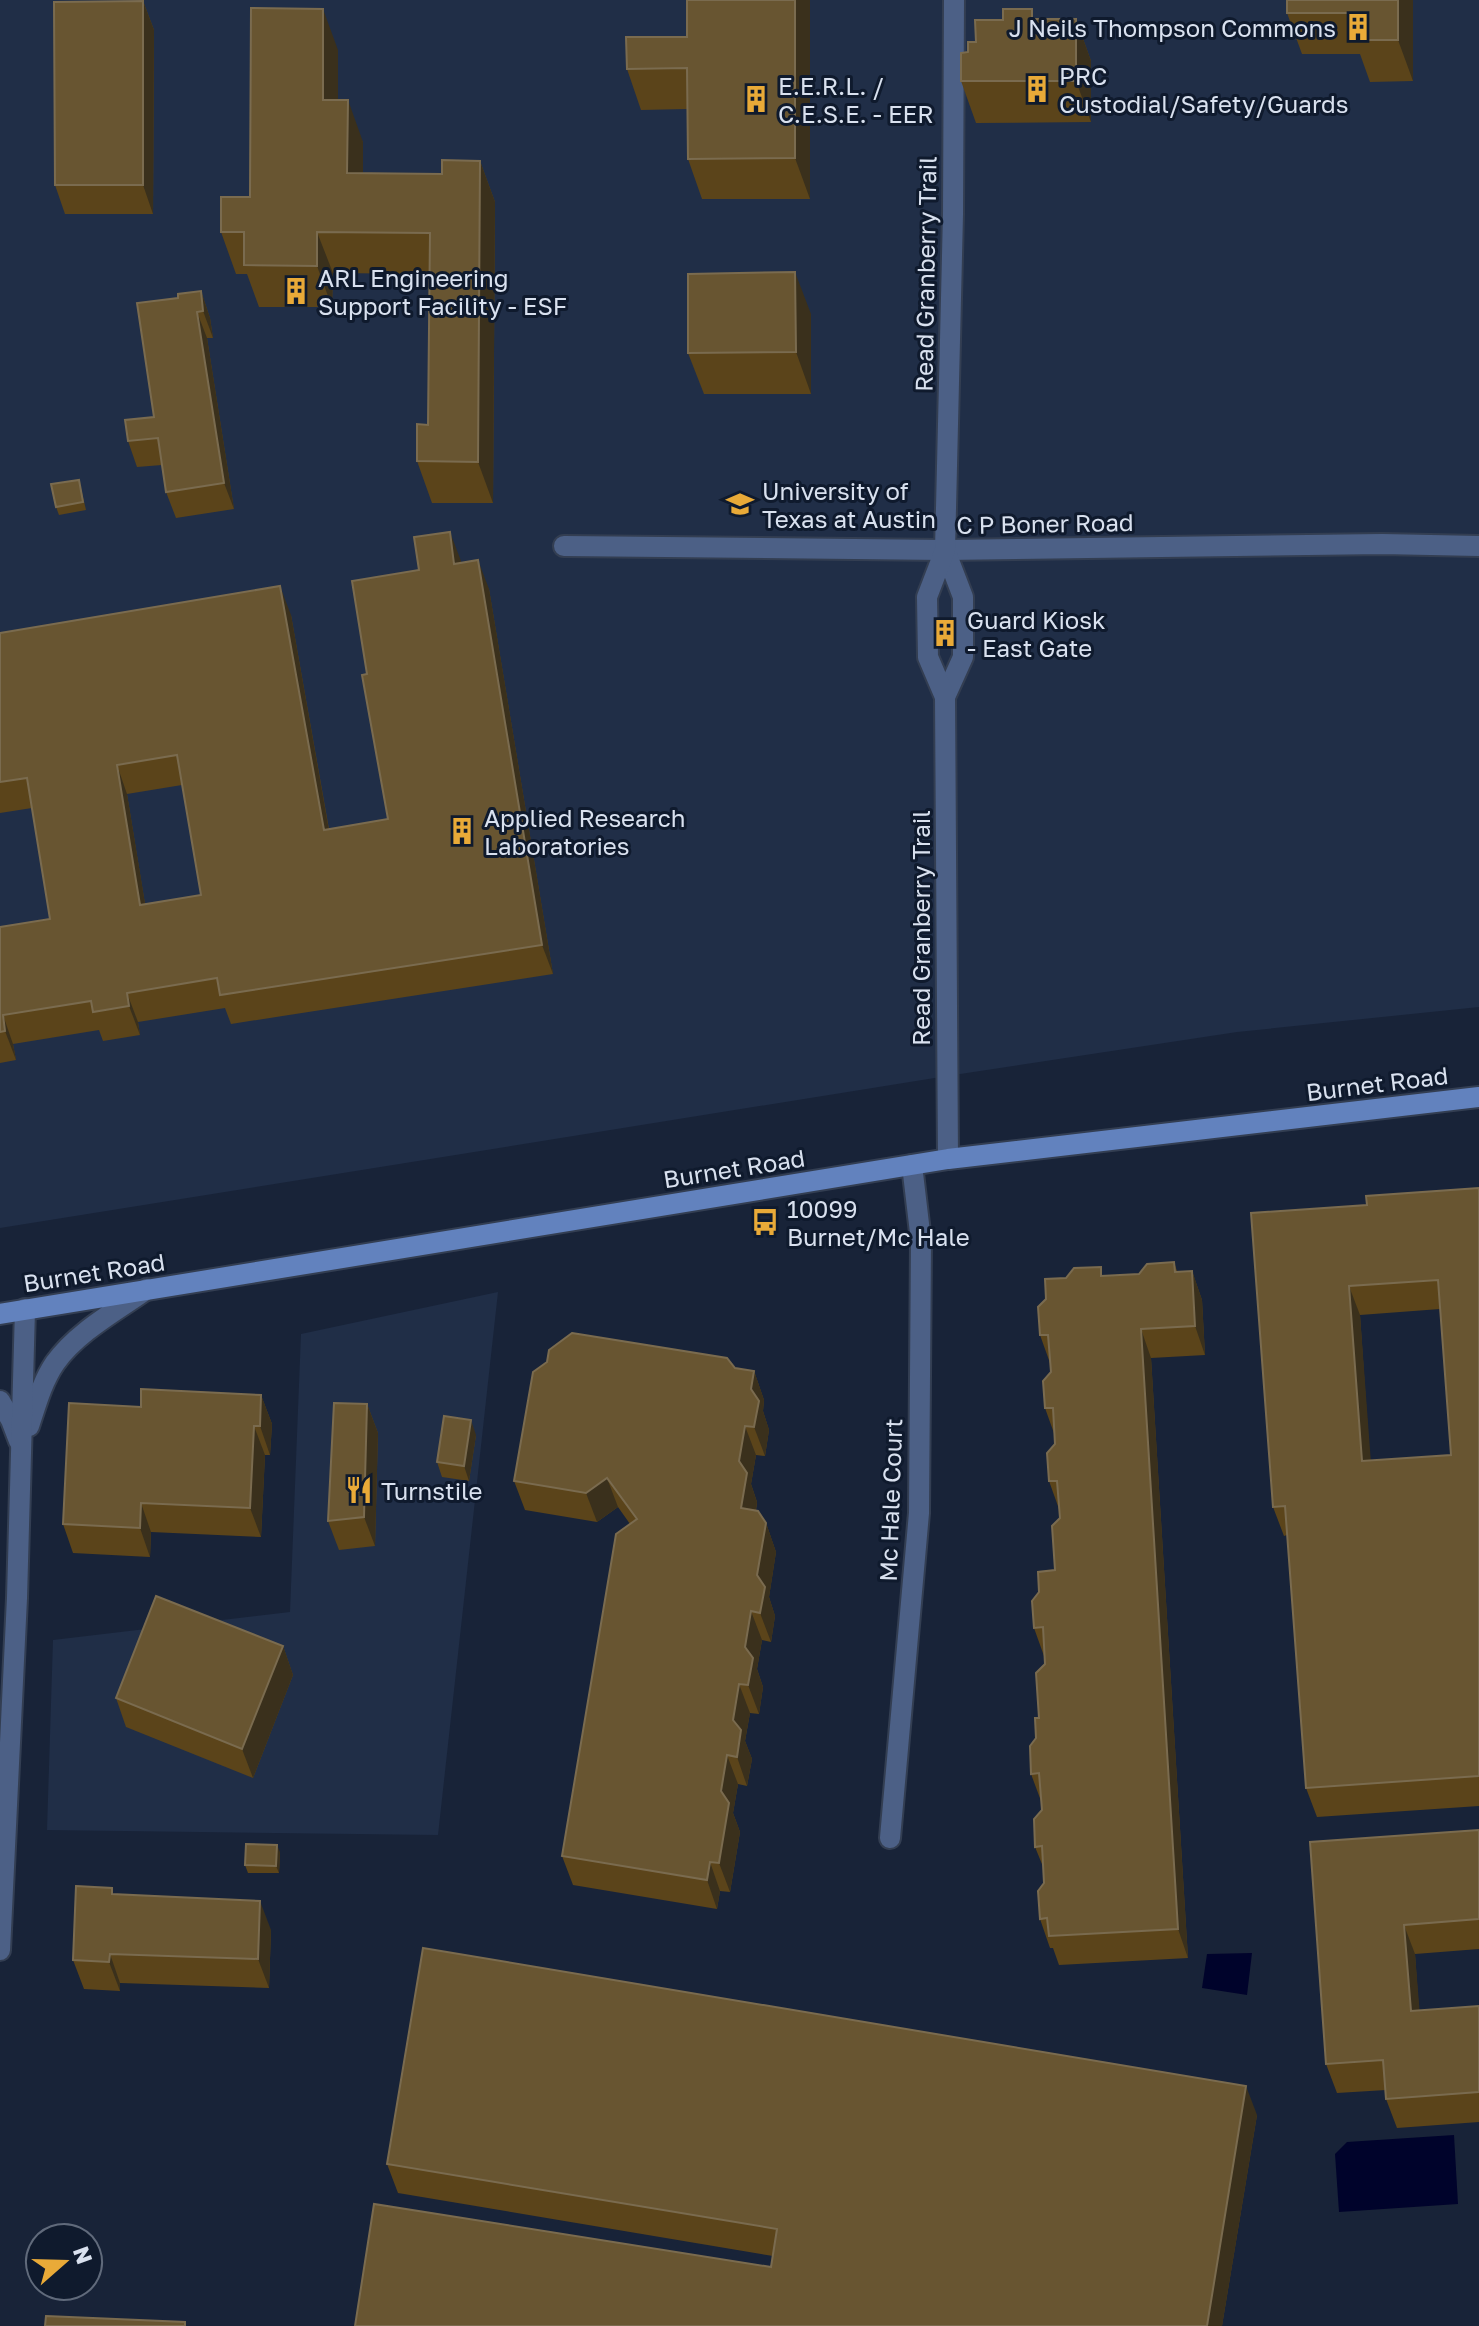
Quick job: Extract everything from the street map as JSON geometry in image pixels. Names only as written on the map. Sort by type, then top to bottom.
[{"type":"main road","name":"Burnet Road","points":[[0,1314],[948,1159],[1479,1097]]},
{"type":"street","name":"Read Granberry Trail","points":[[948,1159],[945,697],[928,657],[927,597],[945,550],[953,214],[954,0]]},
{"type":"street","name":"C P Boner Road","points":[[564,546],[945,550],[1382,544],[1479,546]]},
{"type":"street","name":"Read Granberry Trail","points":[[945,550],[963,597],[963,657],[945,697]]},
{"type":"street","name":"Mc Hale Court","points":[[890,1838],[919,1513],[921,1241],[912,1165]]},
{"type":"street","points":[[22,1449],[43,1384],[55,1363],[72,1343],[147,1289]]},
{"type":"street","points":[[0,1950],[22,1449],[25,1309]]},
{"type":"street","points":[[0,1401],[22,1449]]},
{"type":"shaded area","name":"University of Texas at Austin","points":[[0,0],[1479,0],[1479,1007],[1237,1032],[0,1228]]},
{"type":"shaded area","points":[[498,1292],[438,1835],[47,1830],[53,1640],[290,1612],[301,1334]]},
{"type":"shaded area","points":[[1252,1953],[1247,1995],[1202,1988],[1207,1954]]},
{"type":"shaded area","points":[[1454,2135],[1458,2204],[1339,2212],[1335,2154],[1347,2142]]},
{"type":"building","name":"E.E.R.L. / C.E.S.E. - EER","points":[[687,0],[795,0],[795,158],[688,159],[687,68],[627,69],[626,37],[687,37]]},
{"type":"building","points":[[1287,0],[1398,0],[1398,40],[1354,40],[1354,13],[1287,13]]},
{"type":"building","points":[[143,1],[143,185],[55,185],[54,2]]},
{"type":"building","name":"ARL Engineering Support Facility - ESF","points":[[251,8],[323,9],[323,100],[348,100],[347,173],[442,174],[442,160],[480,161],[478,462],[417,461],[417,424],[428,425],[430,233],[317,232],[317,266],[244,265],[244,232],[221,232],[221,197],[250,197]]},
{"type":"building","points":[[1003,9],[1032,9],[1032,19],[1076,19],[1076,81],[961,81],[961,53],[968,52],[968,42],[976,42],[975,20],[1003,20]]},
{"type":"building","points":[[795,272],[796,352],[688,353],[688,274]]},
{"type":"building","points":[[201,291],[203,311],[197,312],[224,483],[166,492],[158,438],[128,441],[125,420],[154,417],[137,303],[178,298],[178,294]]},
{"type":"building","points":[[79,480],[83,502],[56,507],[51,484]]},
{"type":"building","name":"Applied Research Laboratories","points":[[450,532],[454,564],[478,560],[542,945],[220,995],[217,978],[127,993],[129,1006],[93,1012],[91,1001],[3,1015],[5,1031],[0,1032],[0,927],[50,919],[27,778],[0,782],[0,633],[280,586],[324,830],[388,819],[362,675],[367,674],[352,581],[419,570],[414,537]],"holes":[[[177,755],[201,895],[140,905],[117,765]]]},
{"type":"building","points":[[1479,1188],[1479,1776],[1306,1788],[1285,1506],[1273,1507],[1251,1213],[1367,1205],[1366,1196]],"holes":[[[1438,1280],[1451,1455],[1362,1461],[1349,1286]]]},
{"type":"building","points":[[1174,1262],[1175,1272],[1192,1271],[1195,1326],[1141,1329],[1178,1929],[1049,1936],[1047,1918],[1040,1919],[1038,1891],[1044,1883],[1042,1846],[1035,1847],[1034,1819],[1042,1810],[1039,1773],[1031,1774],[1030,1746],[1036,1738],[1035,1718],[1039,1718],[1036,1673],[1045,1664],[1043,1627],[1034,1628],[1032,1601],[1039,1592],[1038,1572],[1055,1570],[1052,1526],[1060,1518],[1057,1481],[1049,1481],[1047,1453],[1055,1444],[1053,1408],[1045,1408],[1043,1381],[1051,1372],[1048,1335],[1040,1335],[1038,1307],[1046,1299],[1045,1279],[1066,1278],[1074,1268],[1101,1267],[1101,1276],[1139,1274],[1147,1264]]},
{"type":"building","points":[[572,1333],[727,1358],[735,1368],[754,1371],[751,1389],[759,1401],[754,1427],[745,1426],[739,1461],[747,1473],[741,1508],[758,1511],[766,1523],[757,1575],[765,1587],[760,1613],[751,1611],[745,1647],[753,1658],[748,1685],[739,1684],[733,1720],[741,1730],[737,1757],[727,1755],[721,1791],[729,1803],[719,1863],[710,1862],[707,1880],[562,1856],[616,1534],[637,1519],[607,1478],[586,1493],[514,1481],[533,1372],[547,1362],[549,1350]]},
{"type":"building","points":[[141,1389],[261,1395],[260,1426],[254,1426],[250,1508],[141,1503],[140,1528],[63,1524],[69,1403],[141,1407]]},
{"type":"building","points":[[334,1403],[367,1404],[364,1517],[328,1521]]},
{"type":"building","points":[[444,1416],[471,1420],[464,1466],[437,1462]]},
{"type":"building","points":[[156,1596],[283,1646],[242,1749],[116,1698]]},
{"type":"building","points":[[1479,1830],[1479,1919],[1404,1925],[1411,2011],[1479,2006],[1479,2092],[1386,2099],[1383,2060],[1326,2064],[1310,1842]]},
{"type":"building","points":[[246,1844],[277,1845],[276,1866],[245,1865]]},
{"type":"building","points":[[76,1886],[112,1888],[112,1894],[260,1901],[258,1959],[110,1954],[109,1962],[73,1960]]},
{"type":"building","points":[[423,1948],[1246,2086],[1207,2326],[355,2326],[374,2204],[771,2267],[777,2229],[387,2164]]},
{"type":"building","points":[[46,2316],[185,2322],[185,2326],[45,2326]]},
{"type":"place","name":"J Neils Thompson Commons","points":[[1358,27]]},
{"type":"place","name":"PRC Custodial/Safety/Guards","points":[[1037,89]]},
{"type":"place","name":"E.E.R.L. / C.E.S.E. - EER","points":[[756,99]]},
{"type":"place","name":"ARL Engineering Support Facility - ESF","points":[[296,291]]},
{"type":"place","name":"University of Texas at Austin","points":[[740,504]]},
{"type":"place","name":"Guard Kiosk - East Gate","points":[[945,633]]},
{"type":"place","name":"Applied Research Laboratories","points":[[462,831]]},
{"type":"place","name":"10099 Burnet/Mc Hale","points":[[765,1222]]},
{"type":"place","name":"Turnstile","points":[[359,1490]]}]
